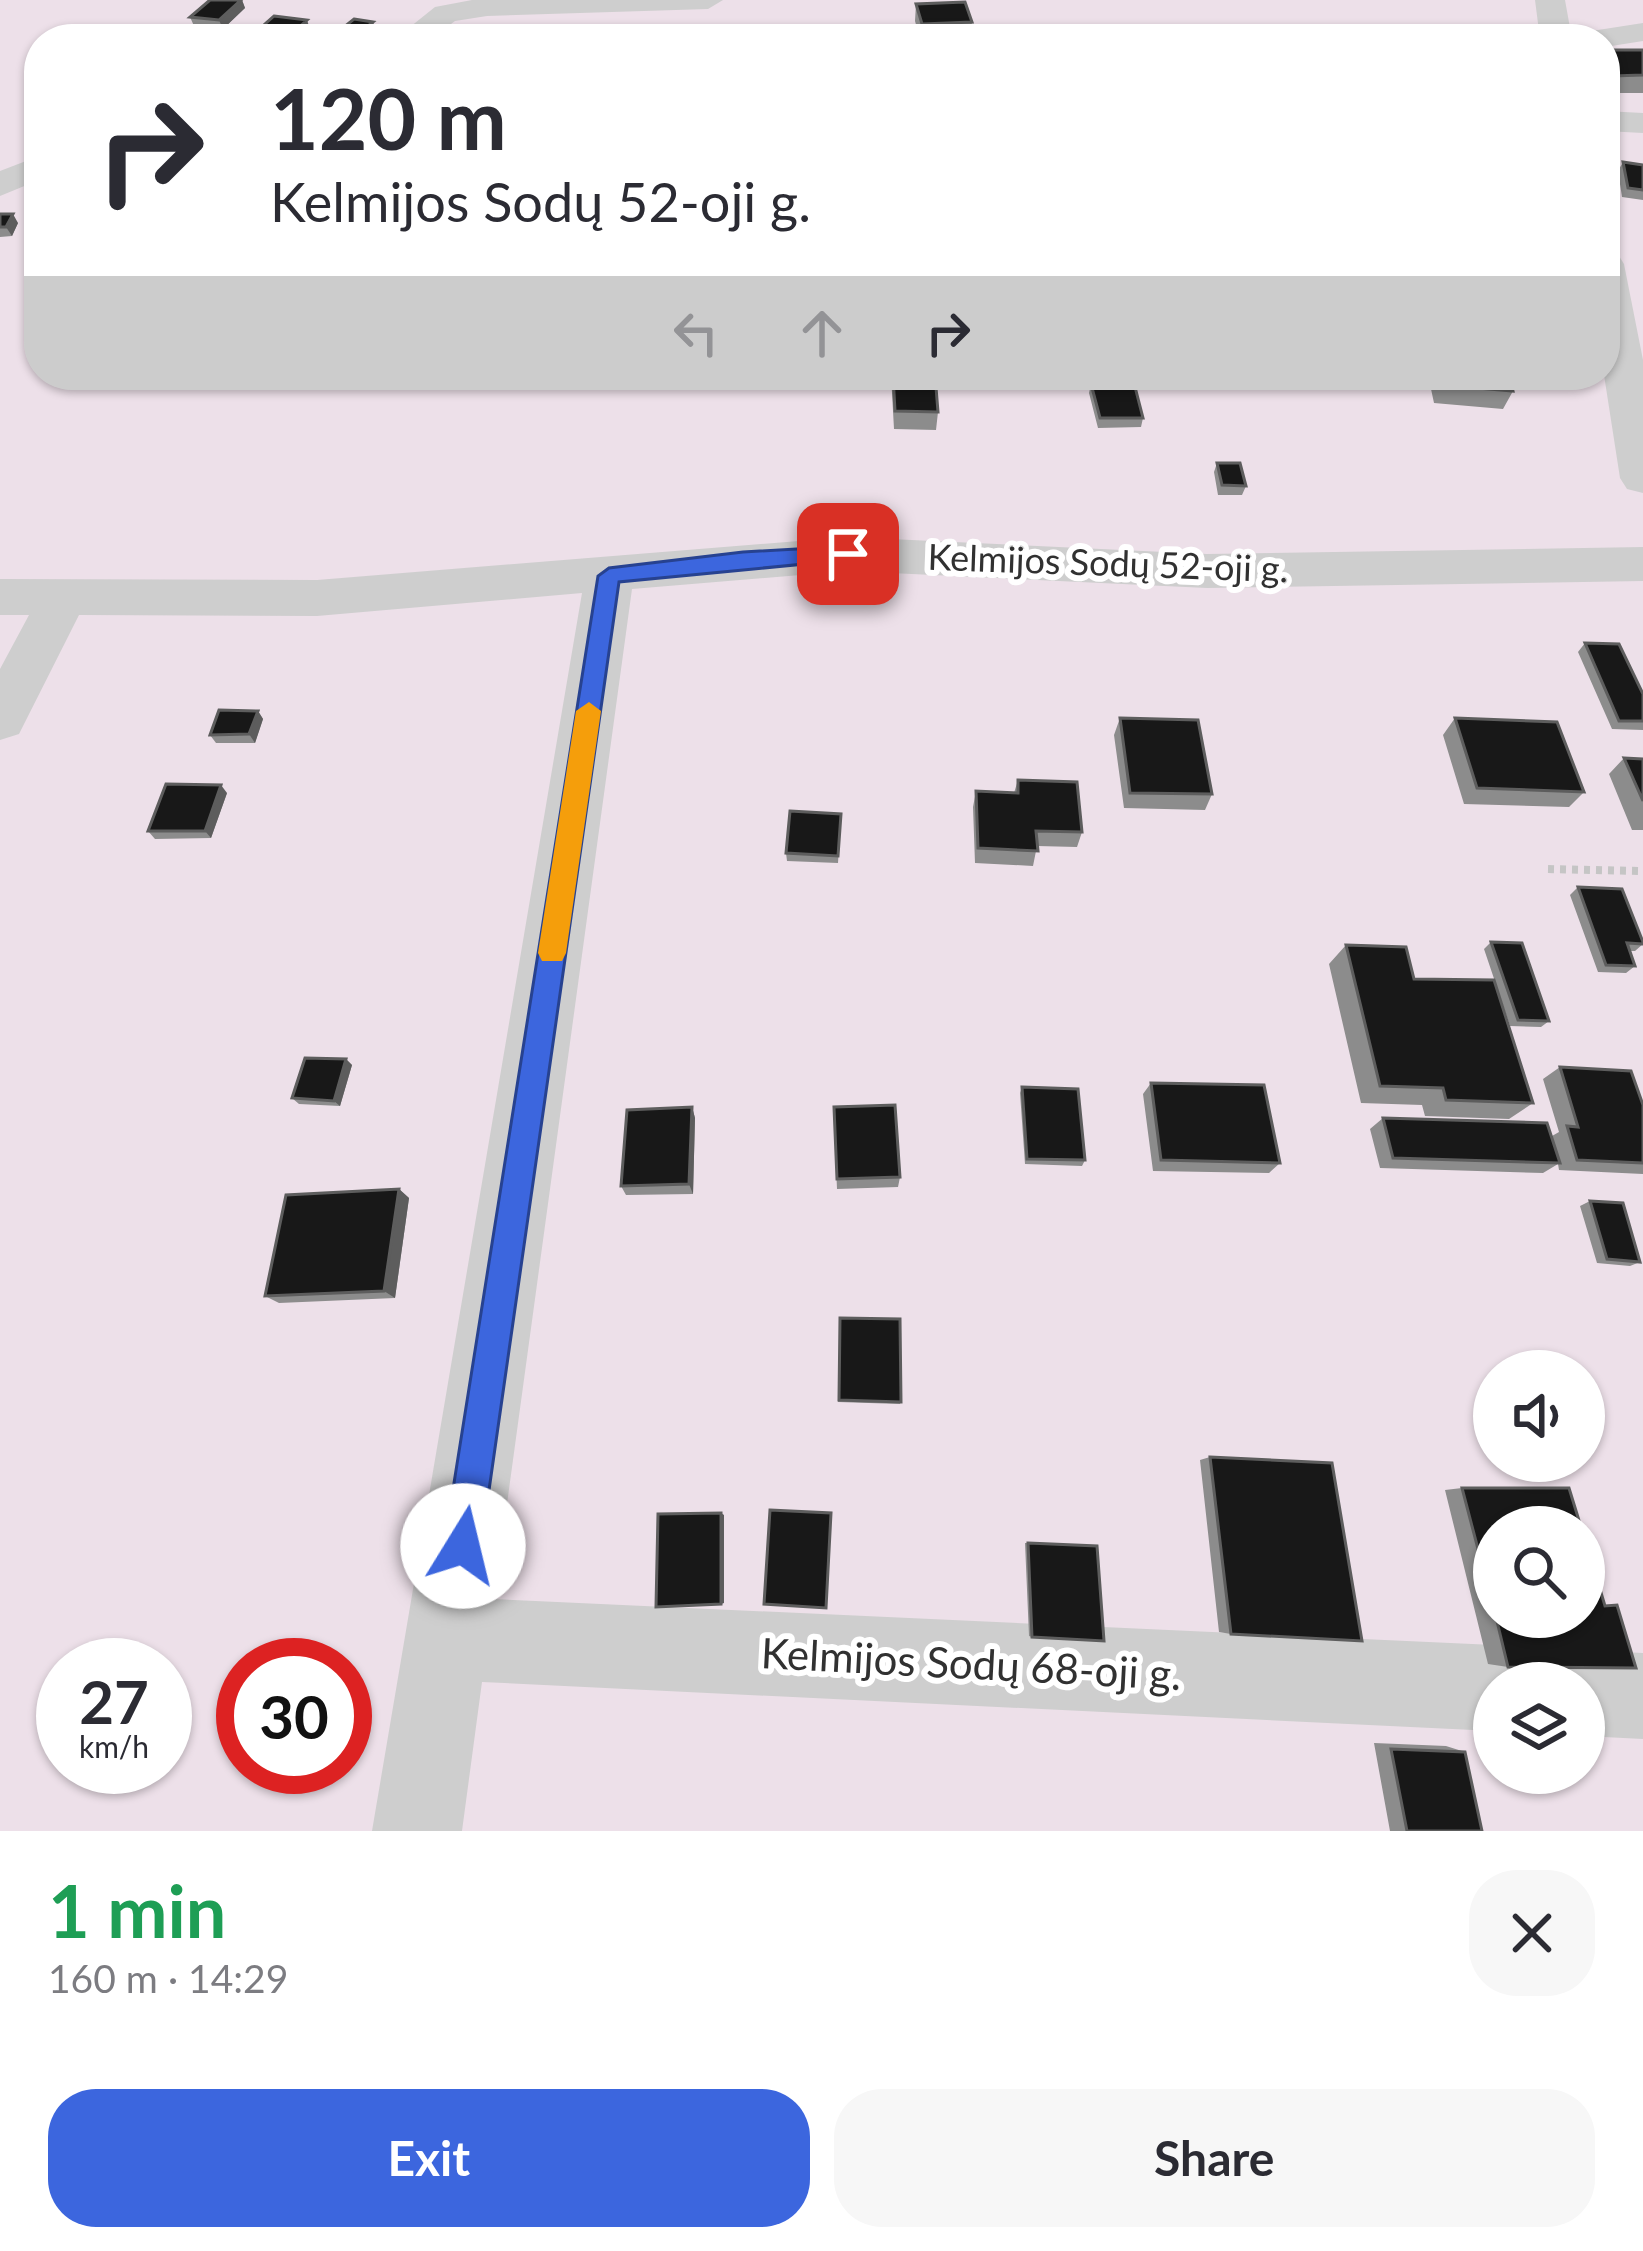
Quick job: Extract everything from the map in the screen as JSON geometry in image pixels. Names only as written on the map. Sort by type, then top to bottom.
[{"type":"street","points":[[432,24],[446,13],[487,7],[708,0]]},
{"type":"street","points":[[1628,314],[1643,478]]},
{"type":"street","name":"Kelmijos Sodų 52-oji g.","points":[[0,597],[317,598],[848,554],[1207,571],[1643,564]]},
{"type":"street","points":[[418,1831],[609,576]]},
{"type":"street","points":[[0,719],[63,598]]},
{"type":"street","name":"Kelmijos Sodų 68-oji g.","points":[[449,1639],[1473,1687]]},
{"type":"street","points":[[1605,1694],[1643,1696]]},
{"type":"path","points":[[1548,869],[1643,871]]},
{"type":"shaded area","points":[[0,0],[1643,0],[1643,1831],[0,1831]]},
{"type":"building","points":[[210,0],[241,0],[219,20],[190,17]]},
{"type":"building","points":[[965,2],[972,22],[922,24],[916,4]]},
{"type":"building","points":[[274,16],[307,20],[303,24],[265,24]]},
{"type":"building","points":[[1620,50],[1643,50],[1643,75],[1620,76]]},
{"type":"building","points":[[1623,162],[1643,165],[1643,190],[1628,188]]},
{"type":"building","points":[[0,214],[13,214],[6,227],[0,227]]},
{"type":"building","points":[[894,390],[936,390],[938,412],[895,411]]},
{"type":"building","points":[[1093,390],[1136,390],[1143,418],[1100,418]]},
{"type":"building","points":[[1217,463],[1240,463],[1246,486],[1222,485]]},
{"type":"building","points":[[1585,643],[1619,644],[1643,694],[1643,721],[1619,721]]},
{"type":"building","points":[[219,710],[258,711],[249,734],[210,735]]},
{"type":"building","points":[[1120,718],[1198,720],[1212,794],[1130,793]]},
{"type":"building","points":[[1455,718],[1557,722],[1584,792],[1477,788]]},
{"type":"building","points":[[1624,758],[1643,759],[1643,801]]},
{"type":"building","points":[[1018,780],[1077,782],[1082,832],[1036,831],[1038,851],[978,848],[976,791],[1018,793]]},
{"type":"building","points":[[166,784],[221,785],[205,831],[148,831]]},
{"type":"building","points":[[790,811],[841,814],[838,856],[786,853]]},
{"type":"building","points":[[1578,887],[1622,889],[1643,942],[1627,943],[1635,966],[1606,965]]},
{"type":"building","points":[[1491,942],[1522,943],[1549,1021],[1518,1020]]},
{"type":"building","points":[[1346,945],[1406,947],[1414,979],[1494,980],[1533,1103],[1446,1100],[1443,1088],[1380,1086]]},
{"type":"building","points":[[305,1058],[346,1059],[334,1101],[292,1098]]},
{"type":"building","points":[[1560,1067],[1631,1071],[1643,1105],[1643,1163],[1577,1160],[1567,1126],[1578,1127]]},
{"type":"building","points":[[1151,1083],[1264,1085],[1280,1163],[1161,1160]]},
{"type":"building","points":[[1022,1087],[1078,1089],[1085,1160],[1027,1159]]},
{"type":"building","points":[[895,1105],[900,1177],[837,1179],[834,1107]]},
{"type":"building","points":[[692,1107],[689,1184],[621,1186],[627,1110]]},
{"type":"building","points":[[1383,1118],[1547,1123],[1560,1163],[1393,1158]]},
{"type":"building","points":[[399,1189],[384,1291],[265,1296],[286,1195]]},
{"type":"building","points":[[1590,1201],[1623,1203],[1640,1262],[1607,1259]]},
{"type":"building","points":[[840,1318],[900,1319],[901,1402],[839,1400]]},
{"type":"building","points":[[1210,1457],[1332,1463],[1362,1641],[1231,1634]]},
{"type":"building","points":[[1462,1488],[1569,1488],[1575,1506],[1473,1506],[1473,1530]]},
{"type":"building","points":[[770,1510],[831,1513],[826,1608],[764,1604]]},
{"type":"building","points":[[721,1513],[721,1604],[656,1607],[658,1514]]},
{"type":"building","points":[[1028,1543],[1097,1546],[1104,1641],[1032,1637]]},
{"type":"building","points":[[1617,1605],[1636,1668],[1605,1668],[1605,1662],[1507,1662],[1501,1638],[1605,1638],[1605,1606]]},
{"type":"building","points":[[1391,1749],[1465,1752],[1482,1831],[1407,1831]]},
{"type":"slow traffic","points":[[552,953],[589,711]]},
{"type":"route","points":[[463,1546],[609,576],[743,560],[848,554]]}]
